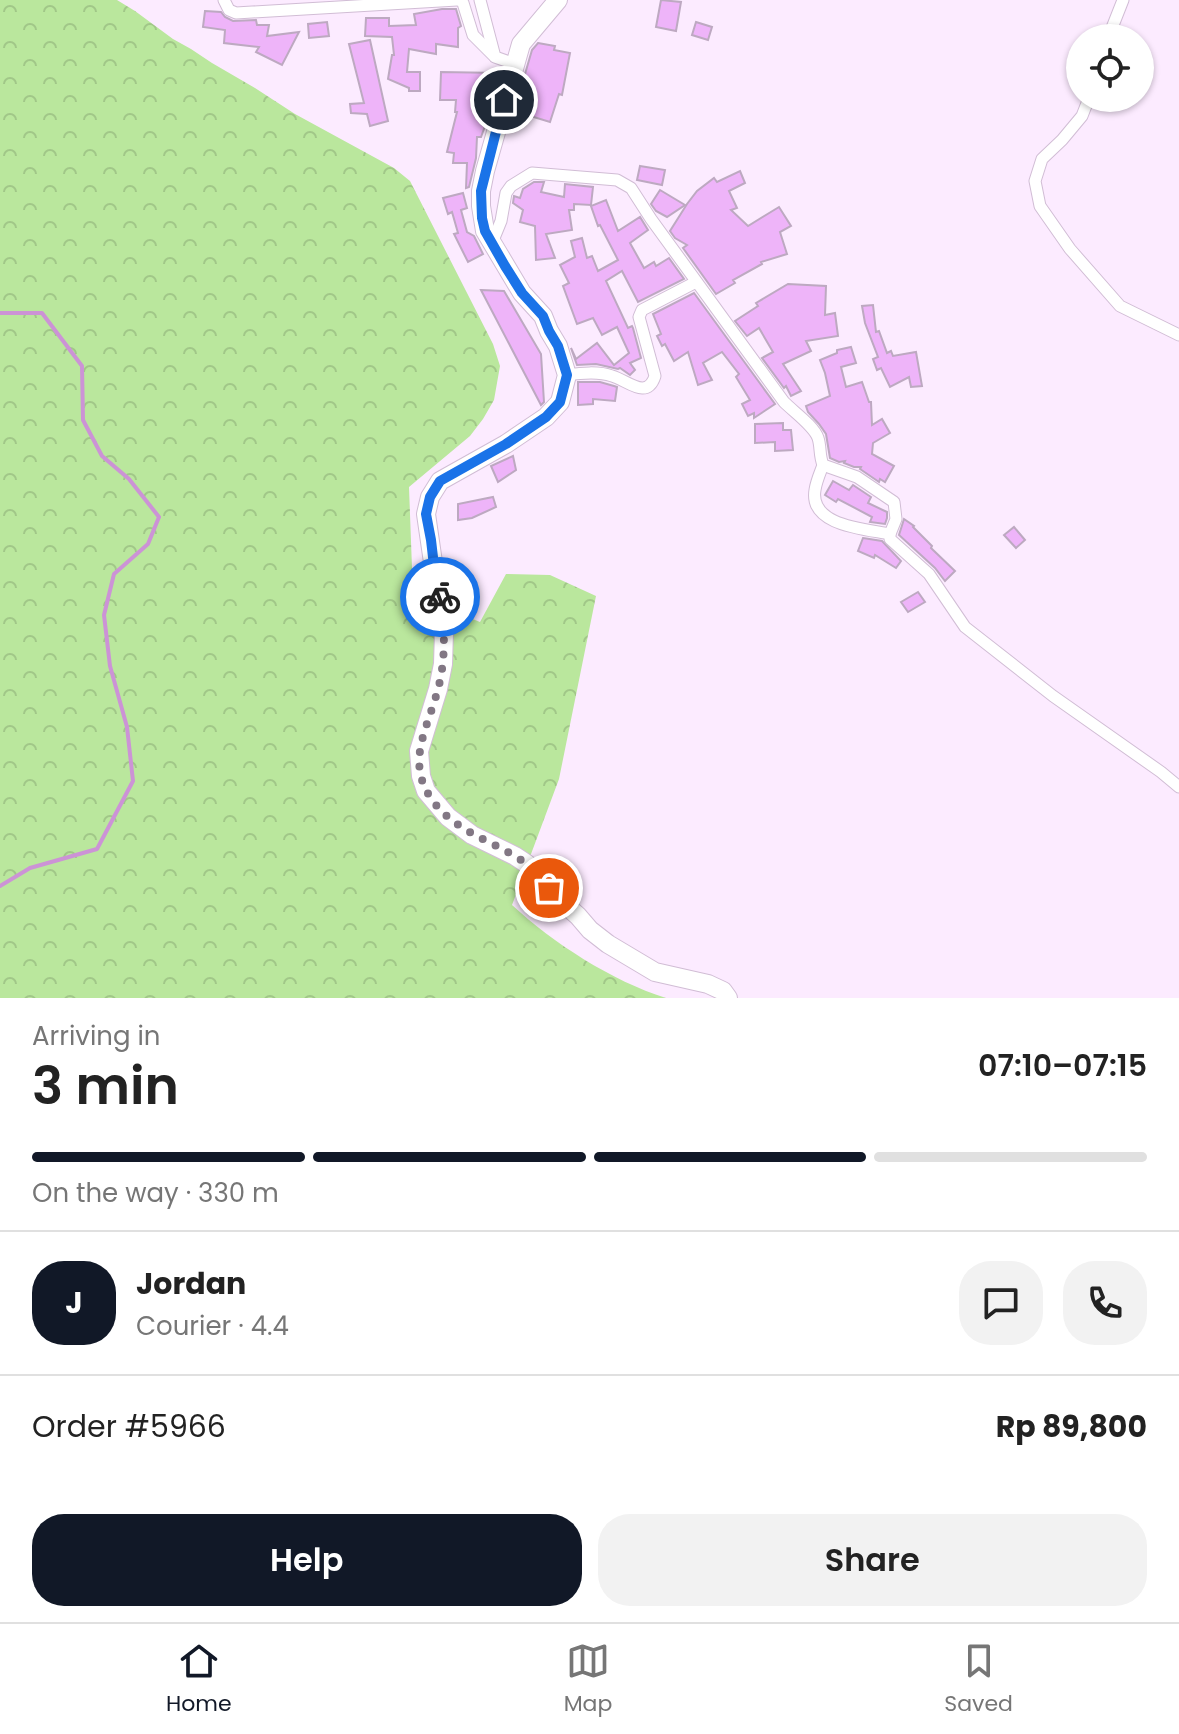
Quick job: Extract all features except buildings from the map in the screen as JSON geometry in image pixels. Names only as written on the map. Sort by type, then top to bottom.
[{"type":"main road","points":[[558,0],[521,44],[481,191],[482,218],[492,243],[522,293],[543,316],[558,346],[567,375],[560,402],[546,417],[506,444],[440,481],[430,497],[426,514],[440,599],[443,648],[438,689],[419,751],[421,776],[426,791],[448,817],[472,835],[527,864],[561,901],[608,944],[655,972],[708,984],[723,991],[728,998]]},
{"type":"street","points":[[224,0],[229,10],[236,13],[458,0],[463,3],[473,35],[495,57],[515,64]]},
{"type":"street","points":[[480,0],[495,57]]},
{"type":"street","points":[[1114,24],[1123,0]]},
{"type":"street","points":[[1084,112],[1042,159],[1035,181],[1040,206],[1070,249],[1120,306],[1179,335]]},
{"type":"street","points":[[492,243],[501,221],[506,193],[527,175],[538,173],[617,180],[631,188],[784,402],[811,426],[818,438],[823,465],[815,491],[818,511],[830,520],[890,534]]},
{"type":"street","points":[[567,375],[612,376],[646,388],[655,376],[639,317],[642,310],[696,282]]},
{"type":"street","points":[[823,465],[857,477],[894,502],[896,519],[890,534],[893,542],[929,574],[965,627],[1053,696],[1179,787]]},
{"type":"green space","points":[[0,0],[117,0],[173,39],[295,114],[394,168],[410,181],[493,344],[500,366],[494,400],[483,419],[470,436],[409,487],[413,595],[480,622],[506,574],[550,575],[596,596],[559,779],[512,905],[584,959],[625,982],[666,998],[0,998]]},
{"type":"waterway","points":[[0,313],[42,313],[82,366],[83,420],[102,456],[129,479],[159,517],[148,544],[114,574],[104,615],[110,666],[127,727],[133,781],[97,849],[30,868],[0,886]]},
{"type":"way so far","points":[[440,597],[444,632],[443,664],[419,751],[426,791],[448,817],[472,835],[527,864],[549,888]]},
{"type":"route","points":[[440,597],[426,514],[430,497],[440,481],[506,444],[546,417],[560,402],[567,375],[558,346],[543,316],[522,293],[505,266],[485,231],[482,218],[481,191],[504,100]]}]
